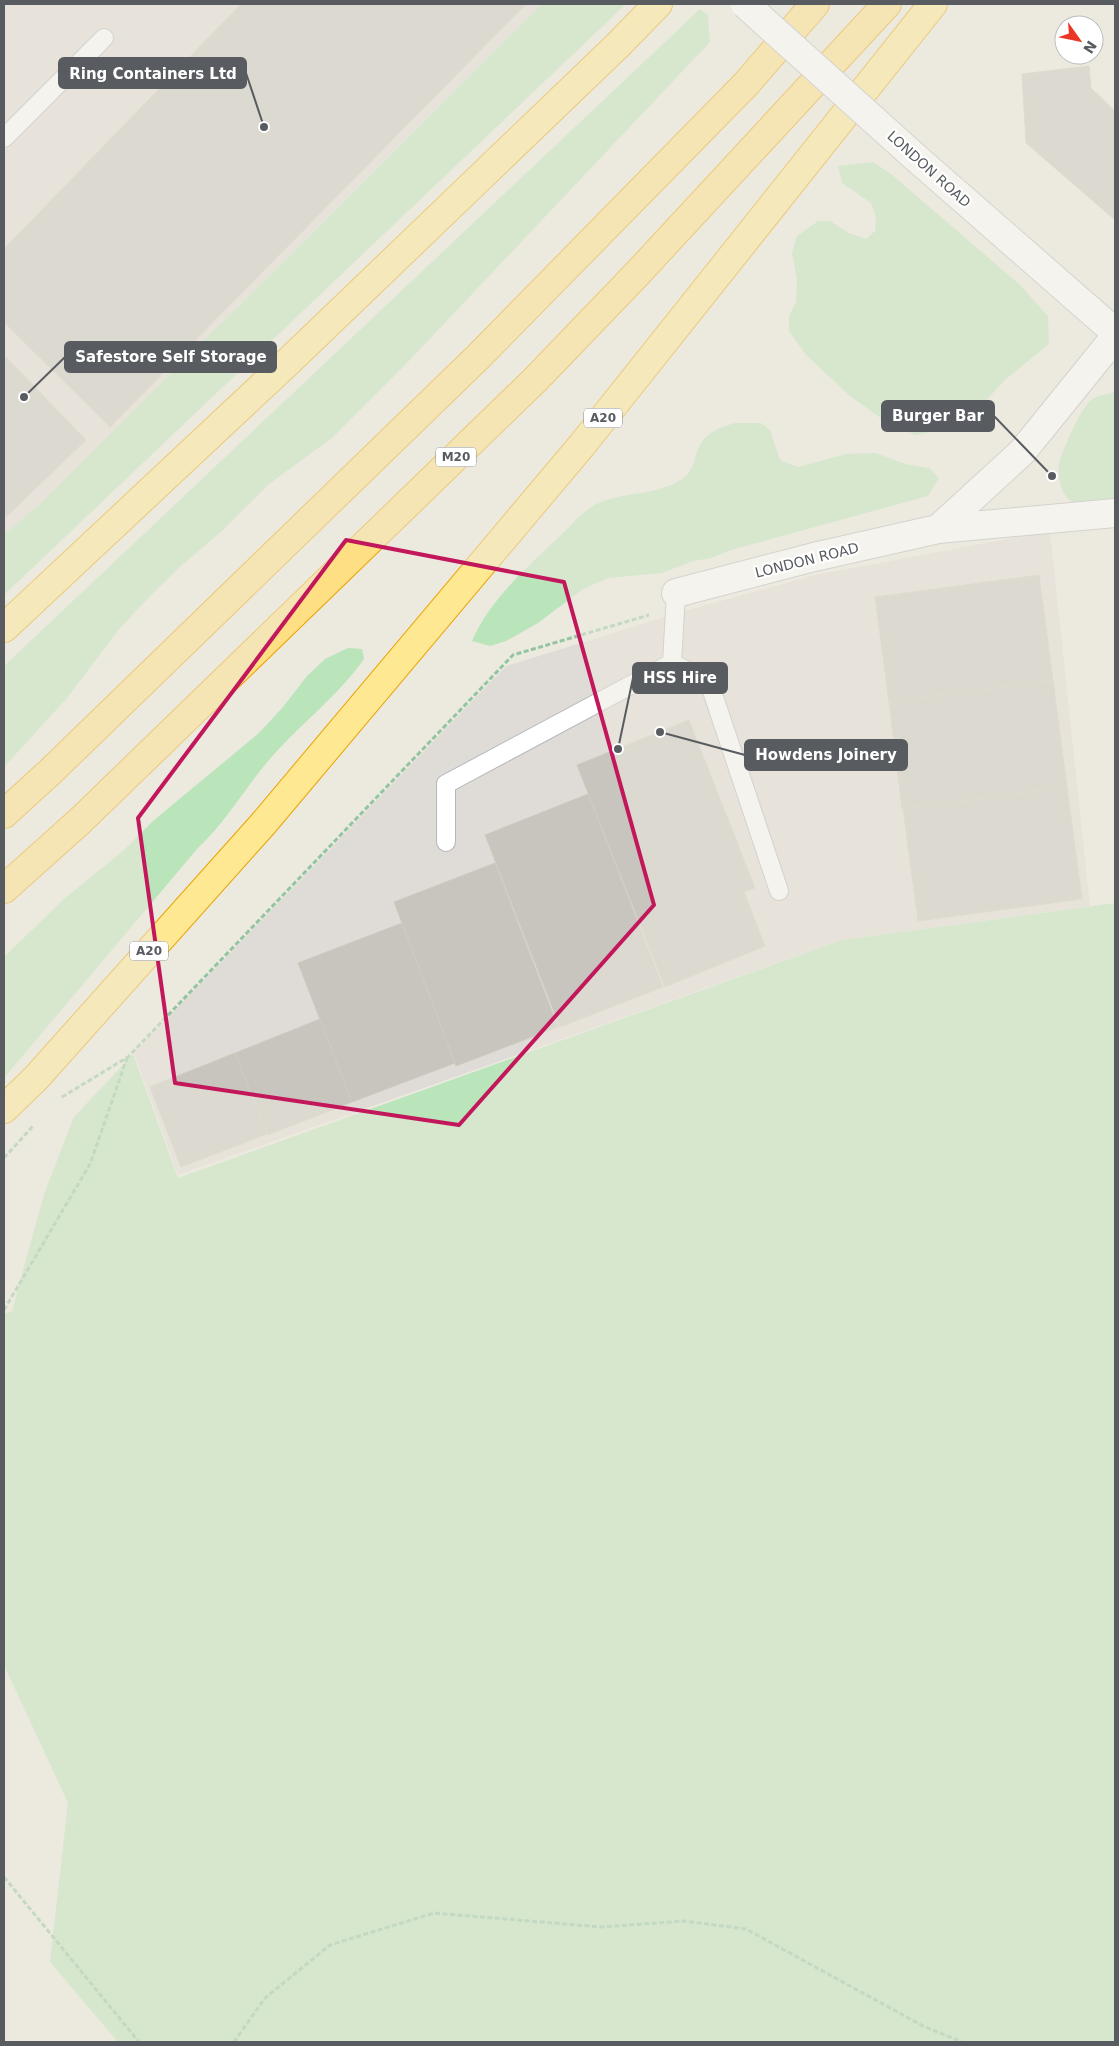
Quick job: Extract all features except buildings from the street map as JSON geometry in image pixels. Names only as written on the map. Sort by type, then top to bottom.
[{"type":"highway","points":[[4,628],[296,354],[618,46],[658,4]]},
{"type":"highway","points":[[4,814],[50,772],[478,357],[746,84],[815,4]]},
{"type":"highway","name":"M20","points":[[4,889],[81,820],[535,380],[635,276],[886,4]]},
{"type":"highway","name":"A20","points":[[4,1109],[36,1078],[263,824],[410,650],[582,445],[933,4]]},
{"type":"street","name":"LONDON ROAD","points":[[745,4],[915,157],[1115,332]]},
{"type":"street","name":"LONDON ROAD","points":[[938,529],[1022,452],[1115,337]]},
{"type":"street","name":"LONDON ROAD","points":[[676,593],[814,557],[938,529],[1115,513]]},
{"type":"lane","points":[[4,138],[104,38]]},
{"type":"lane","points":[[672,663],[676,593]]},
{"type":"lane","points":[[446,842],[446,784],[672,663]]},
{"type":"lane","points":[[672,663],[706,681],[712,691],[779,891]]},
{"type":"path","points":[[60,1098],[128,1058],[513,655],[660,612],[676,593]]},
{"type":"path","points":[[4,1310],[90,1164],[128,1058]]},
{"type":"path","points":[[4,1877],[139,2042]]},
{"type":"path","points":[[234,2042],[265,1998],[330,1945],[434,1913],[601,1927],[684,1921],[746,1929],[923,2026],[962,2042]]},
{"type":"highlighted area","points":[[346,540],[564,582],[654,905],[459,1125],[175,1083],[138,818]]},
{"type":"shaded area","points":[[4,4],[542,4],[42,502],[4,535]]},
{"type":"shaded area","points":[[1050,531],[1090,906],[842,940],[178,1175],[134,1053],[506,666],[681,612],[815,575]]},
{"type":"green space","points":[[542,4],[626,4],[4,595],[4,535],[42,502]]},
{"type":"green space","points":[[700,9],[708,15],[710,42],[406,364],[332,438],[269,484],[223,530],[154,592],[120,628],[67,698],[4,767],[4,666]]},
{"type":"green space","points":[[873,162],[891,174],[1019,284],[1048,316],[1049,344],[1006,379],[974,413],[959,423],[943,430],[915,435],[882,419],[850,396],[806,355],[789,331],[789,316],[796,302],[797,279],[792,253],[797,236],[818,221],[830,221],[849,233],[866,239],[875,231],[876,217],[871,203],[842,183],[838,166]]},
{"type":"green space","points":[[1115,392],[1115,499],[1088,504],[1073,502],[1065,496],[1059,480],[1059,464],[1064,450],[1077,421],[1090,401],[1099,396]]},
{"type":"green space","points":[[736,423],[761,423],[770,430],[780,460],[798,467],[846,454],[876,453],[905,464],[929,468],[939,478],[928,496],[731,550],[711,558],[693,561],[662,573],[608,578],[583,589],[538,623],[506,641],[490,646],[472,641],[490,610],[512,582],[585,512],[594,505],[609,499],[652,491],[682,479],[692,468],[699,447],[705,438],[720,428]]},
{"type":"green space","points":[[348,648],[362,649],[364,659],[353,673],[269,760],[217,828],[197,849],[4,1078],[4,957],[64,899],[123,851],[153,821],[259,733],[283,707],[307,676],[325,659]]},
{"type":"green space","points":[[1115,903],[1115,2042],[118,2042],[50,1962],[68,1803],[4,1665],[4,1314],[12,1311],[44,1194],[74,1117],[133,1054],[178,1178],[842,940]]},
{"type":"place","name":"Ring Containers Ltd","points":[[264,127]]},
{"type":"place","name":"Safestore Self Storage","points":[[24,397]]},
{"type":"place","name":"Burger Bar","points":[[1052,476]]},
{"type":"place","name":"Howdens Joinery","points":[[660,732]]},
{"type":"place","name":"HSS Hire","points":[[618,749]]}]
